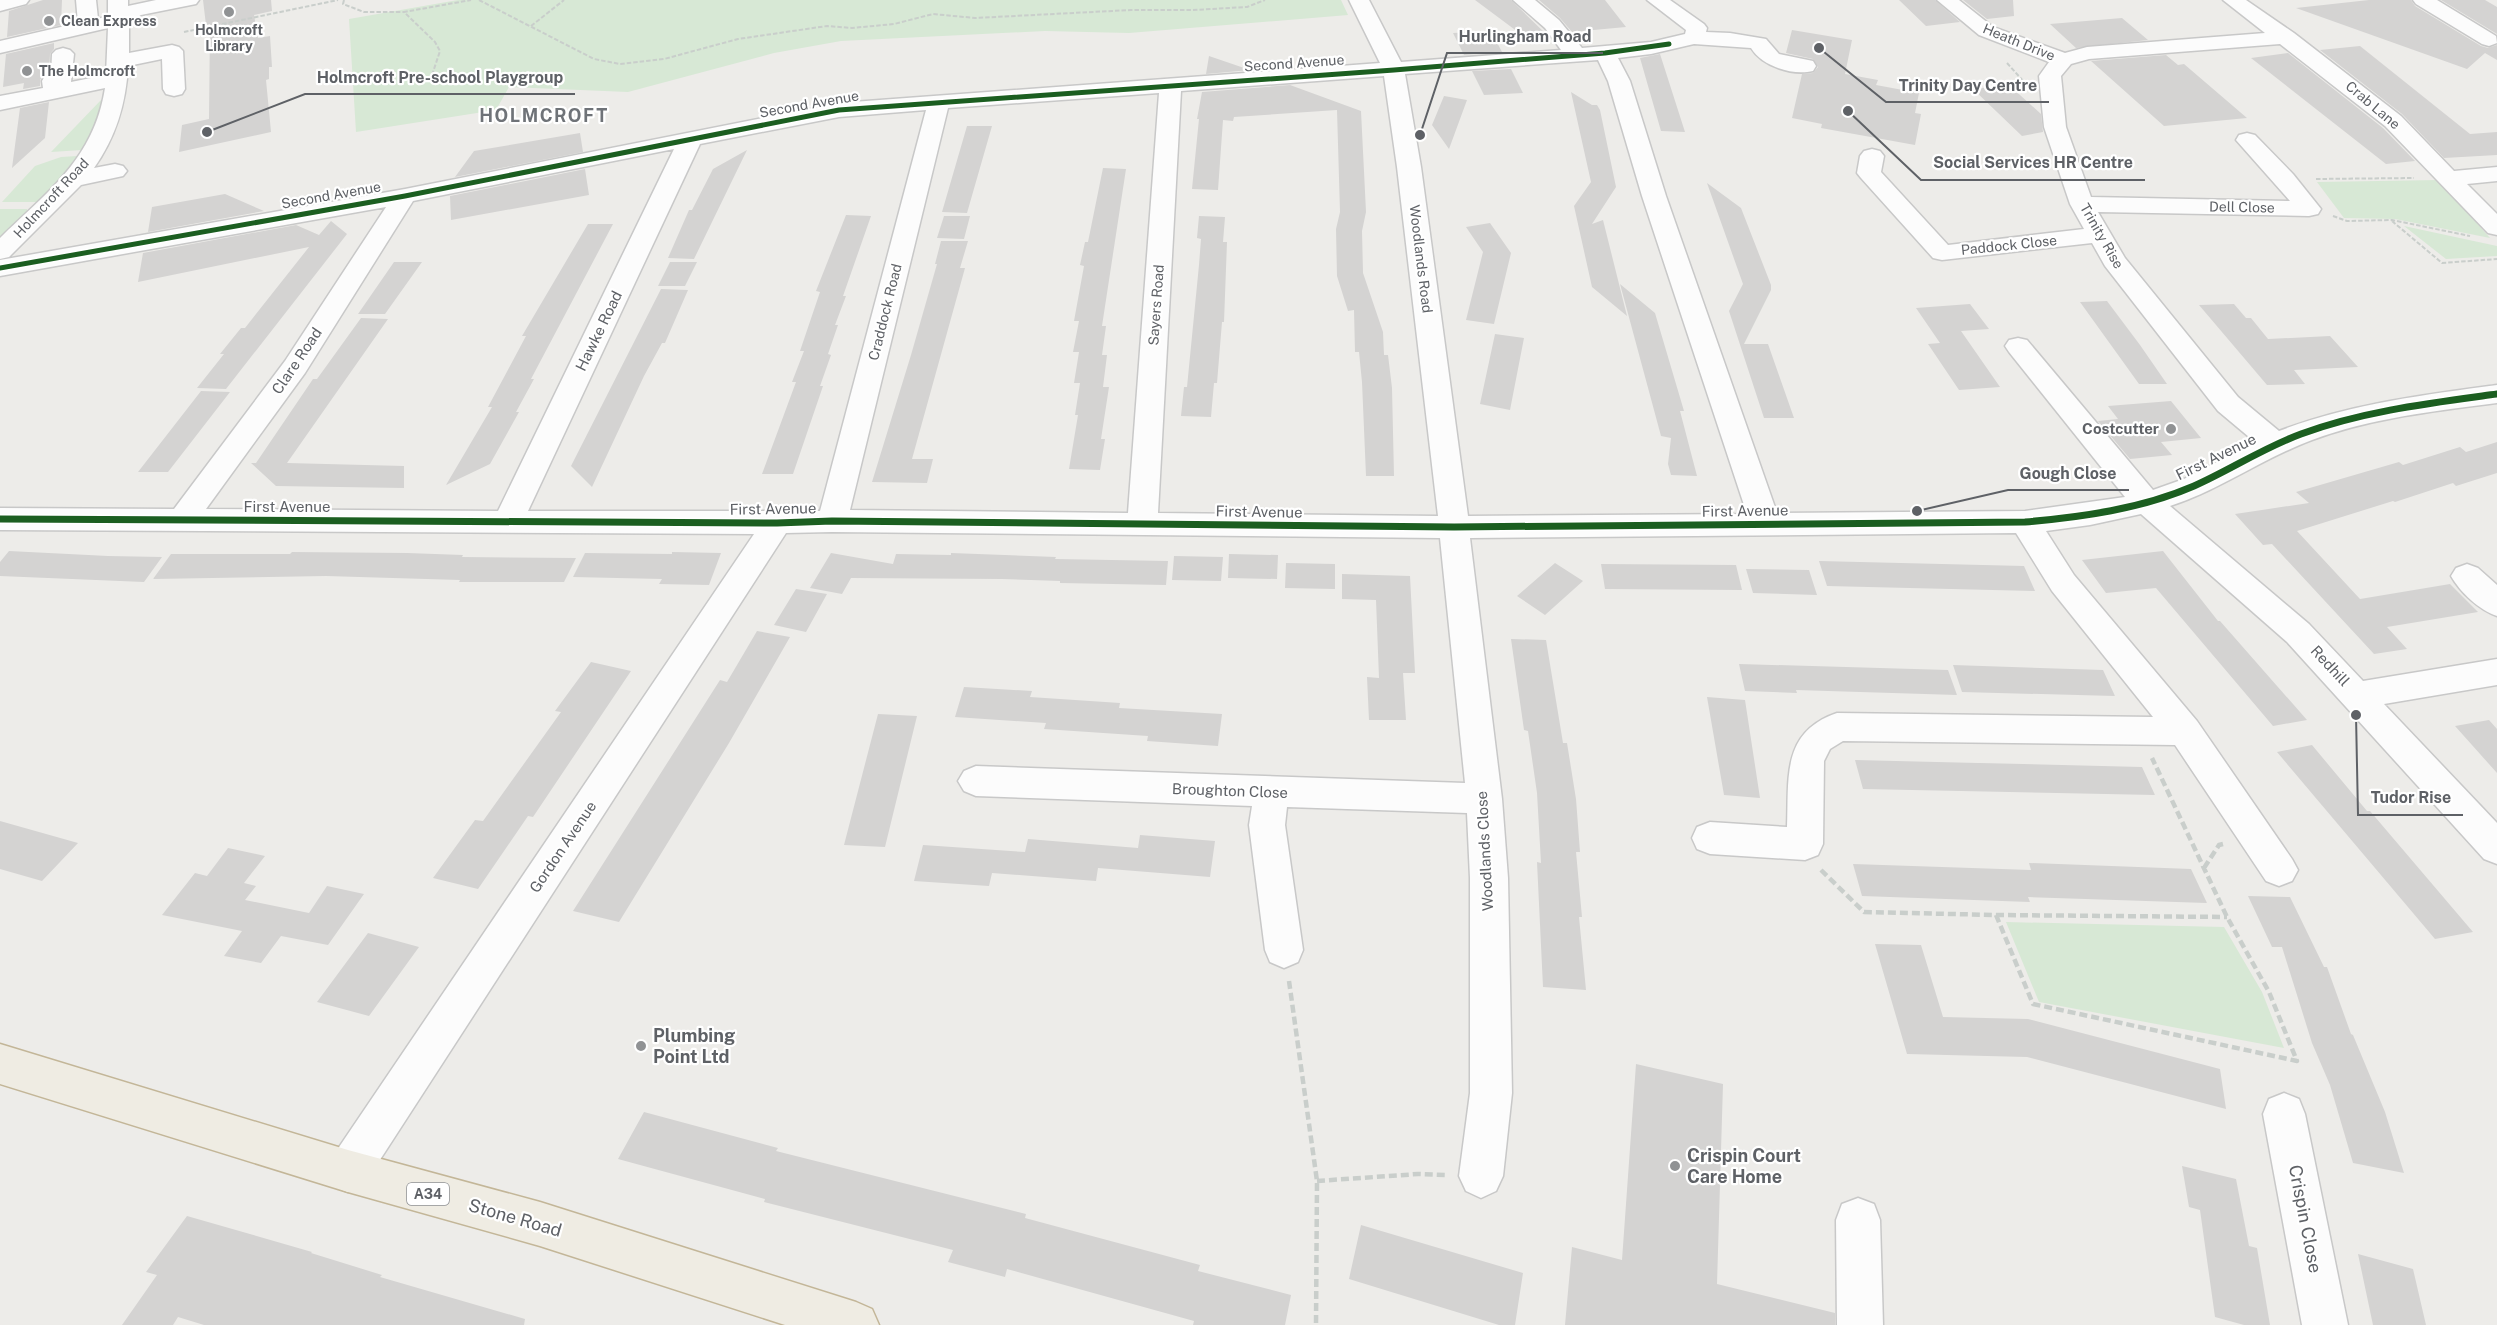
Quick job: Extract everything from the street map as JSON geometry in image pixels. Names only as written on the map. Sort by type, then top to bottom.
[{"type":"highway","name":"Stone Road","points":[[0,1064],[348,1171],[540,1224],[856,1325]]},
{"type":"street","points":[[0,5],[19,0]]},
{"type":"street","points":[[86,0],[89,27]]},
{"type":"street","points":[[0,47],[89,27],[118,10],[135,10],[189,0]]},
{"type":"street","name":"Woodlands Road","points":[[1359,0],[1394,70],[1409,167],[1454,527]]},
{"type":"street","points":[[1523,0],[1552,24],[1576,55]]},
{"type":"street","points":[[1657,0],[1697,28],[1694,38]]},
{"type":"street","name":"Heath Drive","points":[[1947,0],[1986,31],[2064,60]]},
{"type":"street","name":"Crab Lane","points":[[2233,0],[2287,37],[2393,121],[2451,178],[2497,228]]},
{"type":"street","points":[[2423,0],[2489,40]]},
{"type":"street","points":[[1679,15],[1708,9]]},
{"type":"street","name":"Holmcroft Road","points":[[0,252],[72,180],[94,152],[106,127],[117,71],[118,10]]},
{"type":"street","points":[[2064,60],[2099,51],[2287,37]]},
{"type":"street","name":"Second Avenue","points":[[0,268],[405,196],[839,110],[1605,53],[1694,38],[1759,43],[1762,51],[1769,58],[1805,66]]},
{"type":"street","points":[[0,103],[55,92],[172,51],[174,89]]},
{"type":"street","points":[[1605,53],[1619,81],[1654,196],[1766,525]]},
{"type":"street","points":[[55,92],[53,81],[62,79],[63,54]]},
{"type":"street","name":"Trinity Rise","points":[[2064,60],[2055,67],[2050,76],[2055,127],[2082,204],[2099,236],[2129,281],[2228,404],[2276,443]]},
{"type":"street","name":"Sayers Road","points":[[1142,524],[1170,86]]},
{"type":"street","name":"Craddock Road","points":[[832,521],[939,102]]},
{"type":"street","name":"Dell Close","points":[[2247,140],[2285,179],[2309,209]]},
{"type":"street","name":"Hawke Road","points":[[508,522],[690,141]]},
{"type":"street","name":"Paddock Close","points":[[1872,156],[1869,172],[1942,253],[2099,236]]},
{"type":"street","points":[[72,180],[115,171]]},
{"type":"street","points":[[2451,178],[2497,174]]},
{"type":"street","name":"Clare Road","points":[[182,520],[295,367],[405,196]]},
{"type":"street","name":"Dell Close","points":[[2082,204],[2309,209]]},
{"type":"street","name":"Redhill","points":[[2018,346],[2146,502],[2298,633],[2497,848]]},
{"type":"street","name":"First Avenue","points":[[0,519],[777,523],[832,521],[1454,527],[2025,522],[2073,518],[2132,507],[2193,486],[2276,443],[2371,412],[2400,406],[2497,394]]},
{"type":"street","points":[[2025,522],[2063,583],[2185,731],[2279,870]]},
{"type":"street","name":"Gordon Avenue","points":[[348,1171],[777,523]]},
{"type":"street","name":"Woodlands Close","points":[[1454,527],[1484,799],[1489,878],[1491,1093],[1481,1176]]},
{"type":"street","points":[[2467,576],[2497,604]]},
{"type":"street","points":[[2357,695],[2497,672]]},
{"type":"street","points":[[1710,838],[1805,844],[1807,761],[1818,739],[1837,727],[2185,731]]},
{"type":"street","name":"Broughton Close","points":[[976,782],[1484,799]]},
{"type":"street","points":[[1271,793],[1268,825],[1284,950]]},
{"type":"street","name":"Crispin Close","points":[[2284,1114],[2325,1325]]},
{"type":"street","points":[[1858,1220],[1860,1325]]},
{"type":"path","points":[[177,34],[338,0]]},
{"type":"path","points":[[344,0],[343,4],[348,9],[404,12],[471,0]]},
{"type":"path","points":[[479,0],[594,59],[627,64],[672,57],[738,39],[827,26],[852,28],[894,24],[914,17],[933,14],[975,18],[1131,10],[1193,10],[1247,6],[1265,0]]},
{"type":"path","points":[[531,26],[564,0]]},
{"type":"path","points":[[404,12],[435,42],[440,51],[432,75]]},
{"type":"path","points":[[2285,179],[2451,178]]},
{"type":"path","points":[[2309,209],[2348,221],[2392,220],[2474,237]]},
{"type":"path","points":[[2392,220],[2442,263],[2497,259]]},
{"type":"path","points":[[1996,915],[2033,1005],[2297,1061],[2269,992],[2227,917],[2139,730]]},
{"type":"path","points":[[1805,844],[1823,873],[1864,912],[2227,917]]},
{"type":"path","points":[[1284,950],[1317,1181],[1316,1325]]},
{"type":"path","points":[[1317,1181],[1418,1174],[1481,1176]]},
{"type":"green space","points":[[458,0],[1341,0],[1348,15],[1129,33],[1045,31],[841,41],[774,53],[628,92],[509,87],[496,110],[356,132],[349,19]]},
{"type":"green space","points":[[101,100],[99,117],[82,150],[51,152]]},
{"type":"green space","points":[[77,156],[73,164],[37,202],[2,202],[35,166],[61,157]]},
{"type":"green space","points":[[2439,180],[2490,238],[2395,219],[2344,218],[2317,182]]},
{"type":"green space","points":[[0,209],[27,209],[27,211],[0,238]]},
{"type":"green space","points":[[2404,226],[2497,246],[2497,256],[2446,259]]},
{"type":"green space","points":[[2006,922],[2224,927],[2262,992],[2284,1048],[2039,1002]]},
{"type":"building","points":[[43,0],[62,0],[61,25],[7,37],[9,11]]},
{"type":"building","points":[[203,0],[271,0],[272,11],[254,15],[258,38],[270,36],[272,67],[269,67],[269,79],[266,80],[271,132],[179,152],[182,125],[209,119],[210,24],[206,25]]},
{"type":"building","points":[[1475,0],[1511,0],[1547,35],[1526,38]]},
{"type":"building","points":[[1539,0],[1605,0],[1626,27],[1572,32]]},
{"type":"building","points":[[1899,0],[1935,0],[1960,22],[1926,26]]},
{"type":"building","points":[[1963,0],[2013,0],[2014,16],[1987,19]]},
{"type":"building","points":[[2369,0],[2411,0],[2415,6],[2481,46],[2488,48],[2497,45],[2497,60],[2485,53],[2467,69],[2296,8]]},
{"type":"building","points":[[2441,0],[2485,0],[2497,7],[2497,34]]},
{"type":"building","points":[[2122,18],[2148,40],[2076,48],[2050,24]]},
{"type":"building","points":[[1792,30],[1852,40],[1845,74],[1878,80],[1876,85],[1919,93],[1915,113],[1921,114],[1915,145],[1821,128],[1822,124],[1792,118],[1802,74],[1813,73],[1818,67],[1813,59],[1786,53]]},
{"type":"building","points":[[1491,31],[1502,52],[1464,55],[1453,33]]},
{"type":"building","name":"The Holmcroft","points":[[54,43],[54,49],[50,54],[49,73],[43,75],[40,86],[23,89],[24,83],[3,87],[6,54]]},
{"type":"building","points":[[2360,46],[2470,134],[2497,132],[2497,155],[2444,158],[2402,114],[2320,50]]},
{"type":"building","points":[[2288,53],[2383,128],[2415,161],[2386,164],[2251,58]]},
{"type":"building","points":[[1660,54],[1685,132],[1661,131],[1640,58]]},
{"type":"building","points":[[2166,55],[2178,65],[2184,64],[2247,118],[2164,126],[2091,61]]},
{"type":"building","points":[[1209,56],[1250,70],[1206,74]]},
{"type":"building","points":[[1511,69],[1523,93],[1484,95],[1472,71]]},
{"type":"building","points":[[1290,85],[1361,111],[1366,212],[1362,231],[1363,273],[1383,332],[1384,355],[1388,355],[1392,388],[1394,476],[1366,476],[1362,382],[1359,352],[1355,352],[1354,310],[1348,311],[1337,276],[1336,229],[1340,212],[1337,110],[1234,117],[1233,121],[1223,120],[1218,190],[1192,189],[1199,119],[1197,119],[1202,92]]},
{"type":"building","points":[[2009,85],[2041,114],[2043,132],[2022,136],[1973,89]]},
{"type":"building","points":[[1571,92],[1592,105],[1597,105],[1600,110],[1616,187],[1592,224],[1603,220],[1627,316],[1592,287],[1574,206],[1591,182]]},
{"type":"building","points":[[1444,96],[1467,100],[1449,149],[1432,125]]},
{"type":"building","points":[[49,102],[45,138],[12,168],[20,108]]},
{"type":"building","points":[[967,126],[992,126],[967,213],[942,212]]},
{"type":"building","points":[[580,133],[583,152],[455,177],[474,151]]},
{"type":"building","points":[[747,150],[694,259],[668,258],[689,210],[692,210],[713,169]]},
{"type":"building","points":[[1103,168],[1126,169],[1102,326],[1106,326],[1102,355],[1107,355],[1103,387],[1109,387],[1101,439],[1105,439],[1100,470],[1069,469],[1078,415],[1075,415],[1080,383],[1074,383],[1079,352],[1073,352],[1079,321],[1074,321],[1084,266],[1080,265],[1085,242],[1088,242]]},
{"type":"building","points":[[585,169],[589,195],[451,220],[450,196]]},
{"type":"building","points":[[1707,183],[1741,208],[1771,285],[1771,290],[1744,344],[1768,344],[1794,418],[1764,418],[1729,311],[1743,284]]},
{"type":"building","points":[[225,194],[264,211],[148,232],[152,207]]},
{"type":"building","points":[[846,215],[871,216],[843,296],[846,296],[835,325],[838,325],[828,354],[831,355],[820,386],[823,386],[793,474],[762,474],[796,382],[792,382],[804,351],[800,351],[820,292],[816,291]]},
{"type":"building","points":[[944,216],[970,216],[964,239],[937,238]]},
{"type":"building","points":[[1199,216],[1225,217],[1223,242],[1227,242],[1224,322],[1222,322],[1217,383],[1214,383],[1211,417],[1181,416],[1184,387],[1187,387],[1199,265],[1201,239],[1197,238]]},
{"type":"building","points":[[331,221],[347,234],[226,389],[197,388],[224,354],[220,354],[241,328],[245,328],[309,247],[138,282],[143,253],[296,225],[319,235]]},
{"type":"building","points":[[1490,223],[1511,253],[1494,324],[1466,320],[1483,252],[1466,227]]},
{"type":"building","points":[[588,224],[613,224],[531,379],[534,379],[516,412],[519,412],[490,464],[446,485],[492,407],[488,407],[526,336],[522,336]]},
{"type":"building","points":[[941,241],[968,241],[960,268],[965,268],[912,459],[933,459],[927,483],[872,482],[911,355],[937,264],[935,264]]},
{"type":"building","points":[[394,262],[422,262],[385,314],[358,314]]},
{"type":"building","points":[[670,262],[697,262],[685,286],[658,286]]},
{"type":"building","points":[[1620,284],[1655,313],[1684,411],[1680,411],[1697,476],[1671,475],[1668,464],[1671,438],[1661,436]]},
{"type":"building","points":[[661,289],[688,290],[665,343],[662,343],[644,376],[592,487],[571,466]]},
{"type":"building","points":[[2107,301],[2167,384],[2139,384],[2080,302]]},
{"type":"building","points":[[1970,304],[1989,329],[1961,331],[2000,387],[1959,390],[1928,344],[1940,343],[1916,308]]},
{"type":"building","points":[[2234,304],[2246,318],[2251,318],[2268,339],[2330,336],[2358,367],[2294,370],[2305,384],[2267,385],[2199,305]]},
{"type":"building","points":[[361,318],[388,319],[287,463],[404,466],[404,488],[276,486],[251,463],[256,463],[313,379],[317,379]]},
{"type":"building","points":[[1495,334],[1524,338],[1510,410],[1480,404]]},
{"type":"building","points":[[201,391],[230,392],[168,472],[138,472]]},
{"type":"building","points":[[2171,401],[2201,438],[2161,442],[2172,455],[2130,459],[2098,421],[2118,419],[2108,406]]},
{"type":"building","points":[[2497,442],[2497,473],[2456,486],[2453,483],[2297,531],[2360,599],[2450,584],[2478,612],[2387,627],[2407,649],[2374,654],[2272,544],[2263,545],[2235,514],[2309,503],[2296,492],[2399,462],[2403,465],[2460,447],[2466,452]]},
{"type":"building","points":[[9,551],[162,557],[144,582],[0,576],[0,562]]},
{"type":"building","points":[[2163,551],[2218,621],[2307,720],[2273,726],[2156,588],[2106,593],[2082,560]]},
{"type":"building","points":[[292,552],[576,558],[564,582],[459,582],[460,580],[326,576],[153,579],[171,554],[290,554]]},
{"type":"building","points":[[672,552],[721,553],[709,585],[659,584],[662,579],[573,577],[585,553],[672,554]]},
{"type":"building","points":[[831,553],[893,564],[896,554],[951,555],[951,553],[1056,557],[1055,559],[1168,561],[1166,585],[1060,583],[1060,581],[1002,579],[851,578],[842,594],[810,588]]},
{"type":"building","points":[[1229,554],[1278,555],[1277,579],[1228,578]]},
{"type":"building","points":[[1174,556],[1223,557],[1221,581],[1172,580]]},
{"type":"building","points":[[1819,561],[2024,566],[2035,591],[1827,586]]},
{"type":"building","points":[[1286,563],[1335,564],[1335,589],[1285,588]]},
{"type":"building","points":[[1555,563],[1583,581],[1545,615],[1517,596]]},
{"type":"building","points":[[1601,564],[1736,565],[1742,590],[1605,589]]},
{"type":"building","points":[[1746,569],[1809,570],[1817,595],[1753,593]]},
{"type":"building","points":[[1342,574],[1410,576],[1415,673],[1403,673],[1406,720],[1369,720],[1367,677],[1379,678],[1376,600],[1342,599]]},
{"type":"building","points":[[796,589],[827,594],[806,632],[774,625]]},
{"type":"building","points":[[757,631],[790,637],[729,743],[619,922],[573,911],[720,680],[727,682]]},
{"type":"building","points":[[1511,639],[1546,640],[1563,743],[1567,743],[1576,799],[1580,852],[1576,852],[1582,917],[1579,917],[1586,990],[1543,987],[1537,862],[1541,863],[1537,793],[1528,731],[1524,730]]},
{"type":"building","points":[[591,662],[631,671],[533,817],[528,816],[478,889],[433,878],[475,820],[483,821],[561,712],[555,711]]},
{"type":"building","points":[[1739,664],[1948,670],[1957,695],[1796,690],[1797,693],[1745,691]]},
{"type":"building","points":[[1953,665],[2103,670],[2115,696],[1962,692]]},
{"type":"building","points":[[964,687],[1032,691],[1030,697],[1120,703],[1119,708],[1222,714],[1218,746],[1147,741],[1148,736],[1044,729],[1046,723],[955,717]]},
{"type":"building","points":[[1707,697],[1745,700],[1760,798],[1724,795]]},
{"type":"building","points":[[878,714],[917,716],[885,847],[844,845]]},
{"type":"building","points":[[2489,720],[2497,729],[2497,773],[2455,726]]},
{"type":"building","points":[[2312,745],[2473,932],[2435,939],[2277,752]]},
{"type":"building","points":[[1855,760],[2142,767],[2155,795],[1863,789]]},
{"type":"building","points":[[0,821],[78,843],[42,881],[0,869]]},
{"type":"building","points":[[1140,835],[1215,841],[1210,877],[1098,868],[1096,881],[992,873],[989,886],[914,881],[923,845],[1025,852],[1028,839],[1138,848]]},
{"type":"building","points":[[228,848],[265,856],[244,883],[256,886],[245,900],[309,913],[327,886],[364,894],[328,945],[281,936],[261,963],[224,956],[242,931],[162,915],[195,873],[207,876]]},
{"type":"building","points":[[2029,863],[2191,869],[2207,903],[2028,897],[2030,902],[1862,896],[1853,864],[2031,870]]},
{"type":"building","points":[[2248,896],[2290,897],[2324,967],[2327,967],[2351,1034],[2385,1112],[2404,1173],[2353,1163],[2330,1085],[2312,1043],[2282,947],[2272,947]]},
{"type":"building","points":[[368,933],[419,947],[369,1016],[317,1002]]},
{"type":"building","points":[[1875,944],[1921,945],[1943,1017],[2028,1019],[2220,1069],[2226,1109],[2027,1057],[1907,1054]]},
{"type":"building","name":"Crispin Court Care Home","points":[[1636,1064],[1723,1084],[1717,1284],[1835,1313],[1835,1325],[1565,1325],[1572,1247],[1622,1260]]},
{"type":"building","points":[[644,1112],[778,1148],[776,1151],[1026,1214],[1025,1218],[1200,1265],[1198,1271],[1291,1295],[1285,1325],[1193,1325],[1194,1321],[1007,1269],[1005,1277],[948,1262],[953,1250],[764,1202],[765,1199],[618,1159]]},
{"type":"building","points":[[2182,1166],[2236,1179],[2249,1246],[2257,1248],[2270,1325],[2244,1325],[2215,1317],[2200,1210],[2189,1207]]},
{"type":"building","points":[[187,1216],[312,1252],[382,1275],[380,1277],[525,1319],[524,1325],[204,1325],[178,1317],[173,1325],[122,1325],[157,1275],[146,1272]]},
{"type":"building","points":[[1361,1225],[1523,1273],[1515,1325],[1499,1325],[1349,1279]]},
{"type":"building","points":[[2358,1254],[2413,1269],[2426,1325],[2373,1325]]},
{"type":"cycle path","points":[[0,268],[405,196],[839,110],[1394,70],[1605,53],[1669,44]]},
{"type":"cycle path","points":[[0,519],[777,523],[832,521],[1454,527],[2025,522],[2068,518],[2153,501],[2194,486],[2275,444],[2302,433],[2356,417],[2412,406],[2497,394]]},
{"type":"place","name":"Holmcroft Library","points":[[229,12]]},
{"type":"place","name":"Clean Express","points":[[49,21]]},
{"type":"place","name":"Trinity Day Centre","points":[[1819,48]]},
{"type":"place","name":"The Holmcroft","points":[[27,71]]},
{"type":"place","name":"Social Services HR Centre","points":[[1848,111]]},
{"type":"place","name":"Holmcroft Pre-school Playgroup","points":[[207,132]]},
{"type":"place","name":"Hurlingham Road","points":[[1420,135]]},
{"type":"place","name":"Costcutter","points":[[2171,429]]},
{"type":"place","name":"Gough Close","points":[[1917,511]]},
{"type":"place","name":"Tudor Rise","points":[[2356,715]]},
{"type":"place","name":"Plumbing Point Ltd","points":[[641,1046]]},
{"type":"place","name":"Crispin Court Care Home","points":[[1675,1166]]},
{"type":"district","name":"HOLMCROFT","points":[[544,116]]}]
